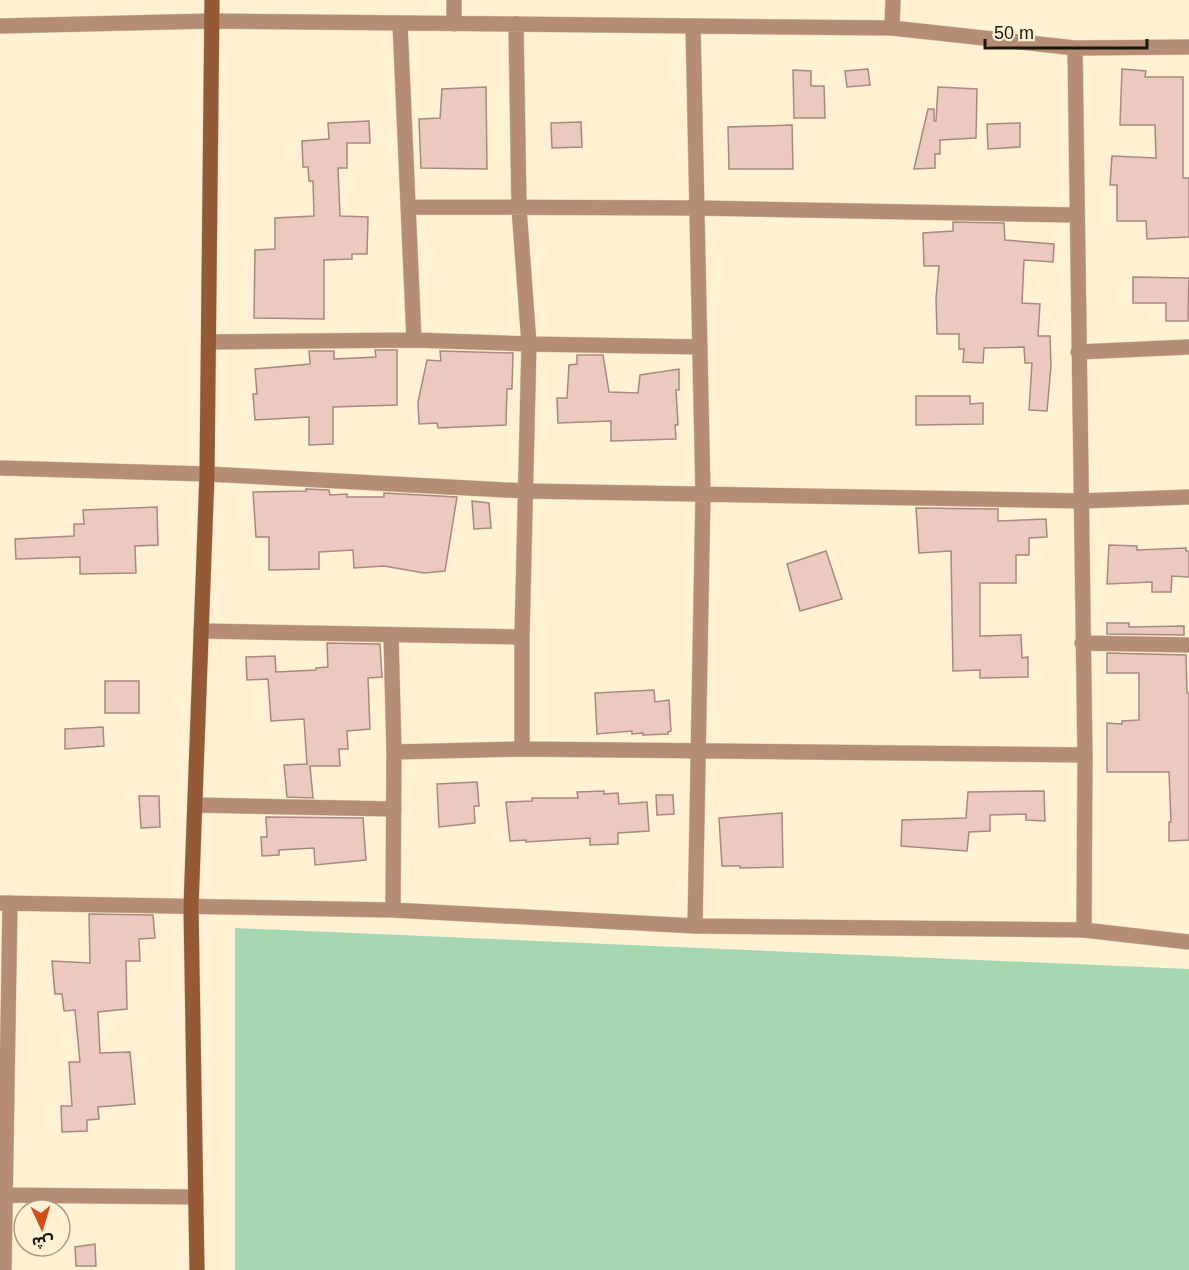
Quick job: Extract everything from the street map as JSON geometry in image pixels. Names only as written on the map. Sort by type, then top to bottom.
[{"type":"street","points":[[198,1270],[191,907],[207,474],[212,0]]},
{"type":"street","points":[[454,0],[454,24]]},
{"type":"street","points":[[892,28],[893,0]]},
{"type":"street","points":[[0,26],[212,21],[892,28],[1074,48],[1189,47]]},
{"type":"street","points":[[400,23],[414,340]]},
{"type":"street","points":[[516,24],[519,208],[529,344],[522,637],[522,749]]},
{"type":"street","points":[[693,26],[703,494],[695,926]]},
{"type":"street","points":[[1074,48],[1084,755],[1084,930]]},
{"type":"street","points":[[408,207],[697,208],[1076,215]]},
{"type":"street","points":[[209,342],[414,340],[700,347]]},
{"type":"street","points":[[1078,352],[1189,347]]},
{"type":"street","points":[[0,468],[207,474],[526,491],[1081,501],[1189,497]]},
{"type":"street","points":[[201,631],[522,637]]},
{"type":"street","points":[[391,635],[394,752],[393,910]]},
{"type":"street","points":[[1082,643],[1189,645]]},
{"type":"street","points":[[394,752],[522,749],[1084,755]]},
{"type":"street","points":[[195,805],[394,809]]},
{"type":"street","points":[[4,1270],[5,903],[393,910],[695,926],[1084,930],[1189,942]]},
{"type":"street","points":[[3,1195],[196,1197]]},
{"type":"green space","points":[[235,928],[1189,969],[1189,1270],[235,1270]]},
{"type":"building","points":[[868,69],[870,85],[847,87],[845,71]]},
{"type":"building","points":[[1122,69],[1146,71],[1145,77],[1183,77],[1183,178],[1189,178],[1189,237],[1147,239],[1146,221],[1117,221],[1117,185],[1110,185],[1112,156],[1156,158],[1155,125],[1120,125]]},
{"type":"building","points":[[793,70],[811,71],[811,86],[824,86],[825,118],[794,118]]},
{"type":"building","points":[[486,87],[487,169],[421,168],[419,119],[440,118],[442,89]]},
{"type":"building","points":[[938,87],[977,89],[976,138],[940,140],[940,154],[935,154],[935,168],[914,169],[928,109],[934,109],[934,121],[936,121]]},
{"type":"building","points":[[369,121],[370,143],[347,143],[347,168],[338,168],[340,216],[368,217],[367,254],[352,254],[352,259],[324,260],[324,319],[254,318],[255,250],[275,249],[275,218],[314,216],[313,181],[309,181],[308,167],[303,167],[302,141],[329,139],[328,123]]},
{"type":"building","points":[[581,122],[582,147],[552,148],[551,123]]},
{"type":"building","points":[[1020,123],[1020,147],[988,149],[987,124]]},
{"type":"building","points":[[792,125],[793,169],[729,169],[728,127]]},
{"type":"building","points":[[953,222],[1004,223],[1005,240],[1054,244],[1053,262],[1024,260],[1022,303],[1040,304],[1038,336],[1050,336],[1051,366],[1047,411],[1029,410],[1032,363],[1025,363],[1024,347],[984,348],[983,363],[963,362],[964,349],[959,349],[959,334],[937,334],[936,298],[939,266],[924,266],[923,233],[953,231]]},
{"type":"building","points":[[1133,277],[1189,278],[1188,321],[1166,321],[1166,303],[1133,303]]},
{"type":"building","points":[[375,350],[397,350],[397,405],[333,407],[333,444],[309,445],[309,417],[255,420],[253,394],[257,394],[255,369],[310,364],[309,351],[334,351],[334,359],[376,357]]},
{"type":"building","points":[[440,351],[513,353],[512,389],[507,389],[506,425],[438,428],[437,423],[419,424],[418,402],[427,360],[441,361]]},
{"type":"building","points":[[577,355],[603,355],[609,392],[638,393],[640,375],[679,369],[679,390],[676,390],[678,425],[675,425],[676,439],[611,441],[611,421],[558,423],[557,398],[567,398],[569,365],[577,364]]},
{"type":"building","points":[[916,396],[970,396],[970,404],[983,403],[983,424],[916,425]]},
{"type":"building","points":[[306,489],[329,490],[330,495],[347,494],[347,497],[384,497],[384,493],[457,497],[445,571],[424,573],[384,566],[354,568],[353,550],[319,552],[319,569],[269,570],[269,537],[256,537],[253,492],[306,491]]},
{"type":"building","points":[[472,501],[489,503],[491,528],[474,529]]},
{"type":"building","points":[[157,507],[158,545],[135,546],[136,573],[80,574],[80,557],[16,559],[15,539],[74,536],[74,524],[84,524],[83,510]]},
{"type":"building","points":[[916,508],[998,509],[998,521],[1046,519],[1047,537],[1029,538],[1029,555],[1016,555],[1016,583],[980,583],[980,636],[1021,635],[1022,658],[1028,657],[1028,677],[980,678],[980,670],[953,671],[951,551],[919,553]]},
{"type":"building","points":[[1109,545],[1137,546],[1137,550],[1186,548],[1186,551],[1189,551],[1189,577],[1172,576],[1171,592],[1152,592],[1152,582],[1107,584]]},
{"type":"building","points":[[826,551],[842,599],[800,611],[787,564]]},
{"type":"building","points":[[1107,623],[1129,623],[1129,627],[1184,626],[1184,635],[1107,634]]},
{"type":"building","points":[[327,643],[380,644],[382,677],[368,678],[370,729],[347,731],[348,749],[339,749],[340,766],[310,766],[313,798],[287,797],[284,765],[307,764],[304,719],[271,721],[268,679],[247,680],[246,657],[275,656],[276,672],[316,670],[316,668],[328,667]]},
{"type":"building","points":[[1107,653],[1186,655],[1187,693],[1189,693],[1189,840],[1169,841],[1169,822],[1171,822],[1169,772],[1107,772],[1107,723],[1122,724],[1122,721],[1139,720],[1139,673],[1107,673]]},
{"type":"building","points":[[105,681],[139,681],[139,713],[105,713]]},
{"type":"building","points":[[654,690],[655,702],[669,700],[671,731],[668,734],[643,735],[643,733],[632,734],[632,731],[597,734],[595,693]]},
{"type":"building","points":[[103,727],[104,746],[65,749],[65,729]]},
{"type":"building","points":[[477,782],[479,806],[474,806],[475,823],[439,827],[437,784]]},
{"type":"building","points":[[604,791],[604,794],[618,793],[619,804],[647,802],[649,831],[618,833],[618,844],[590,845],[590,838],[510,841],[506,802],[532,801],[532,798],[578,798],[577,792]]},
{"type":"building","points":[[1044,791],[1045,821],[1026,820],[1026,814],[990,815],[990,831],[969,832],[967,851],[901,846],[902,820],[966,818],[968,792]]},
{"type":"building","points":[[656,795],[673,795],[674,814],[657,815]]},
{"type":"building","points":[[139,796],[159,796],[160,827],[141,828]]},
{"type":"building","points":[[782,813],[783,867],[722,866],[719,818]]},
{"type":"building","points":[[266,817],[363,818],[366,860],[315,865],[314,848],[279,850],[279,855],[262,856],[261,837],[267,837]]},
{"type":"building","points":[[89,914],[153,915],[155,938],[139,939],[140,961],[126,961],[127,1009],[98,1012],[100,1053],[130,1052],[135,1104],[98,1107],[99,1119],[87,1120],[87,1131],[62,1132],[61,1106],[72,1106],[69,1062],[80,1062],[75,1010],[64,1011],[62,994],[55,994],[52,961],[90,963]]},
{"type":"building","points":[[95,1244],[96,1266],[76,1266],[75,1247]]}]
